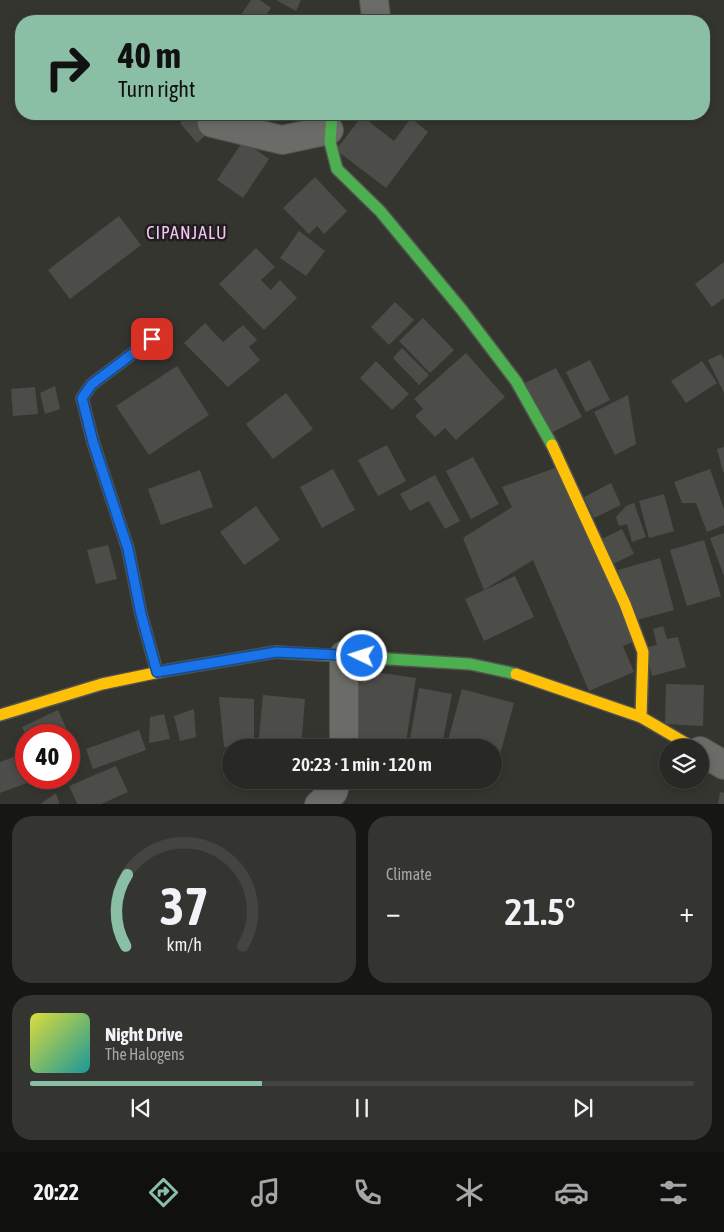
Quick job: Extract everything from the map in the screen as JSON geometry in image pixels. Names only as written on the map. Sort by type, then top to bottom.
[{"type":"street","points":[[374,0],[374,15]]},
{"type":"street","points":[[212,123],[282,140],[331,122],[330,142],[337,169],[380,211],[462,310],[516,381],[559,457],[625,604],[643,652],[641,718]]},
{"type":"street","points":[[152,339],[92,384],[82,398],[93,442],[128,549],[141,614],[157,672]]},
{"type":"street","points":[[0,715],[102,684],[157,672],[276,652],[470,664],[497,669],[524,675],[641,718],[678,739]]},
{"type":"street","points":[[344,655],[344,739]]},
{"type":"street","points":[[709,756],[724,765]]},
{"type":"street","points":[[319,804],[334,789]]},
{"type":"building","points":[[251,0],[260,0],[271,8],[266,15],[241,15]]},
{"type":"building","points":[[276,0],[301,0],[296,11]]},
{"type":"building","points":[[184,120],[196,120],[208,133],[197,143],[180,123]]},
{"type":"building","points":[[254,120],[266,120],[262,126]]},
{"type":"building","points":[[359,120],[367,120],[394,141],[410,120],[413,120],[428,132],[386,188],[336,150]]},
{"type":"building","points":[[243,141],[269,159],[243,198],[217,180]]},
{"type":"building","points":[[315,177],[347,211],[324,234],[317,226],[309,234],[283,208]]},
{"type":"building","points":[[119,216],[141,245],[70,299],[48,270]]},
{"type":"building","points":[[299,231],[325,251],[306,276],[280,258]]},
{"type":"building","points":[[256,248],[275,267],[261,280],[271,290],[280,280],[297,298],[264,330],[219,284]]},
{"type":"building","points":[[724,262],[724,298],[712,307],[695,284]]},
{"type":"building","points":[[395,302],[414,320],[389,345],[371,327]]},
{"type":"building","points":[[423,318],[454,350],[430,373],[399,341]]},
{"type":"building","points":[[205,323],[223,342],[243,325],[257,340],[249,347],[260,360],[228,387],[184,343]]},
{"type":"building","points":[[402,348],[429,375],[419,385],[393,358]]},
{"type":"building","points":[[466,353],[505,397],[456,440],[445,428],[435,437],[415,416],[423,409],[414,399]]},
{"type":"building","points":[[721,354],[724,359],[724,393],[708,360]]},
{"type":"building","points":[[590,360],[610,400],[586,412],[566,372]]},
{"type":"building","points":[[376,361],[409,394],[392,410],[360,378]]},
{"type":"building","points":[[702,361],[717,383],[686,403],[671,381]]},
{"type":"building","points":[[177,366],[209,415],[149,455],[116,406]]},
{"type":"building","points":[[556,368],[582,417],[551,433],[525,383]]},
{"type":"building","points":[[55,386],[60,409],[45,414],[40,393]]},
{"type":"building","points":[[35,387],[38,414],[13,416],[11,389]]},
{"type":"building","points":[[286,393],[313,429],[273,459],[246,424]]},
{"type":"building","points":[[628,395],[636,444],[615,455],[594,412]]},
{"type":"building","points":[[387,445],[406,481],[378,496],[358,460]]},
{"type":"building","points":[[724,447],[724,472],[723,472],[717,449]]},
{"type":"building","points":[[473,457],[499,504],[471,519],[446,471]]},
{"type":"building","points":[[558,467],[638,640],[623,646],[634,672],[589,691],[533,560],[484,590],[463,538],[512,507],[502,487]]},
{"type":"building","points":[[333,469],[355,510],[322,528],[300,487]]},
{"type":"building","points":[[710,469],[724,509],[724,525],[707,532],[696,503],[682,503],[674,482]]},
{"type":"building","points":[[200,470],[213,507],[161,525],[148,489]]},
{"type":"building","points":[[435,475],[460,521],[445,529],[429,501],[410,511],[400,494]]},
{"type":"building","points":[[611,483],[621,505],[594,518],[584,497]]},
{"type":"building","points":[[664,494],[674,531],[649,538],[639,501]]},
{"type":"building","points":[[634,503],[646,537],[632,542],[627,524],[619,526],[616,517],[626,506]]},
{"type":"building","points":[[256,506],[280,540],[244,565],[220,532]]},
{"type":"building","points":[[622,529],[634,554],[613,564],[602,539]]},
{"type":"building","points":[[724,533],[724,576],[710,538]]},
{"type":"building","points":[[704,540],[721,596],[687,606],[670,550]]},
{"type":"building","points":[[108,545],[117,579],[96,584],[87,550]]},
{"type":"building","points":[[660,558],[674,610],[633,621],[618,570]]},
{"type":"building","points":[[515,576],[534,617],[484,641],[465,599]]},
{"type":"building","points":[[663,626],[667,639],[678,637],[686,667],[652,676],[645,648],[657,645],[653,629]]},
{"type":"building","points":[[361,670],[416,678],[406,739],[350,739]]},
{"type":"building","points":[[666,684],[704,685],[703,726],[665,724]]},
{"type":"building","points":[[419,688],[452,694],[443,739],[410,739]]},
{"type":"building","points":[[462,689],[514,703],[502,747],[502,739],[448,739]]},
{"type":"building","points":[[263,695],[305,699],[302,739],[259,739]]},
{"type":"building","points":[[219,697],[254,699],[254,739],[223,739]]},
{"type":"building","points":[[194,709],[196,737],[180,741],[174,716]]},
{"type":"building","points":[[58,710],[64,724],[28,724]]},
{"type":"building","points":[[164,714],[170,739],[149,743],[150,717]]},
{"type":"building","points":[[139,730],[146,750],[93,769],[86,749]]},
{"type":"building","points":[[15,757],[15,787],[0,793],[0,762]]},
{"type":"building","points":[[116,766],[128,792],[101,804],[78,804],[70,789],[80,789],[80,781]]},
{"type":"building","points":[[720,792],[724,793],[724,804],[718,804]]},
{"type":"building","points":[[56,793],[60,804],[40,804]]},
{"type":"traffic: fast","points":[[332,120],[330,142],[337,169],[380,211],[462,310],[516,381],[552,445]]},
{"type":"traffic: fast","points":[[152,339],[92,384],[82,398],[93,442],[128,549],[141,614],[157,672]]},
{"type":"traffic: fast","points":[[169,670],[276,652],[470,664],[516,674]]},
{"type":"traffic: slow","points":[[552,445],[625,604],[643,652],[641,717]]},
{"type":"traffic: slow","points":[[0,715],[102,684],[169,670]]},
{"type":"traffic: slow","points":[[516,674],[641,717],[679,739]]},
{"type":"district","name":"CIPANJALU","points":[[187,232]]},
{"type":"route","points":[[152,339],[92,384],[82,398],[93,442],[128,549],[141,614],[157,672],[276,652],[362,656]]}]
